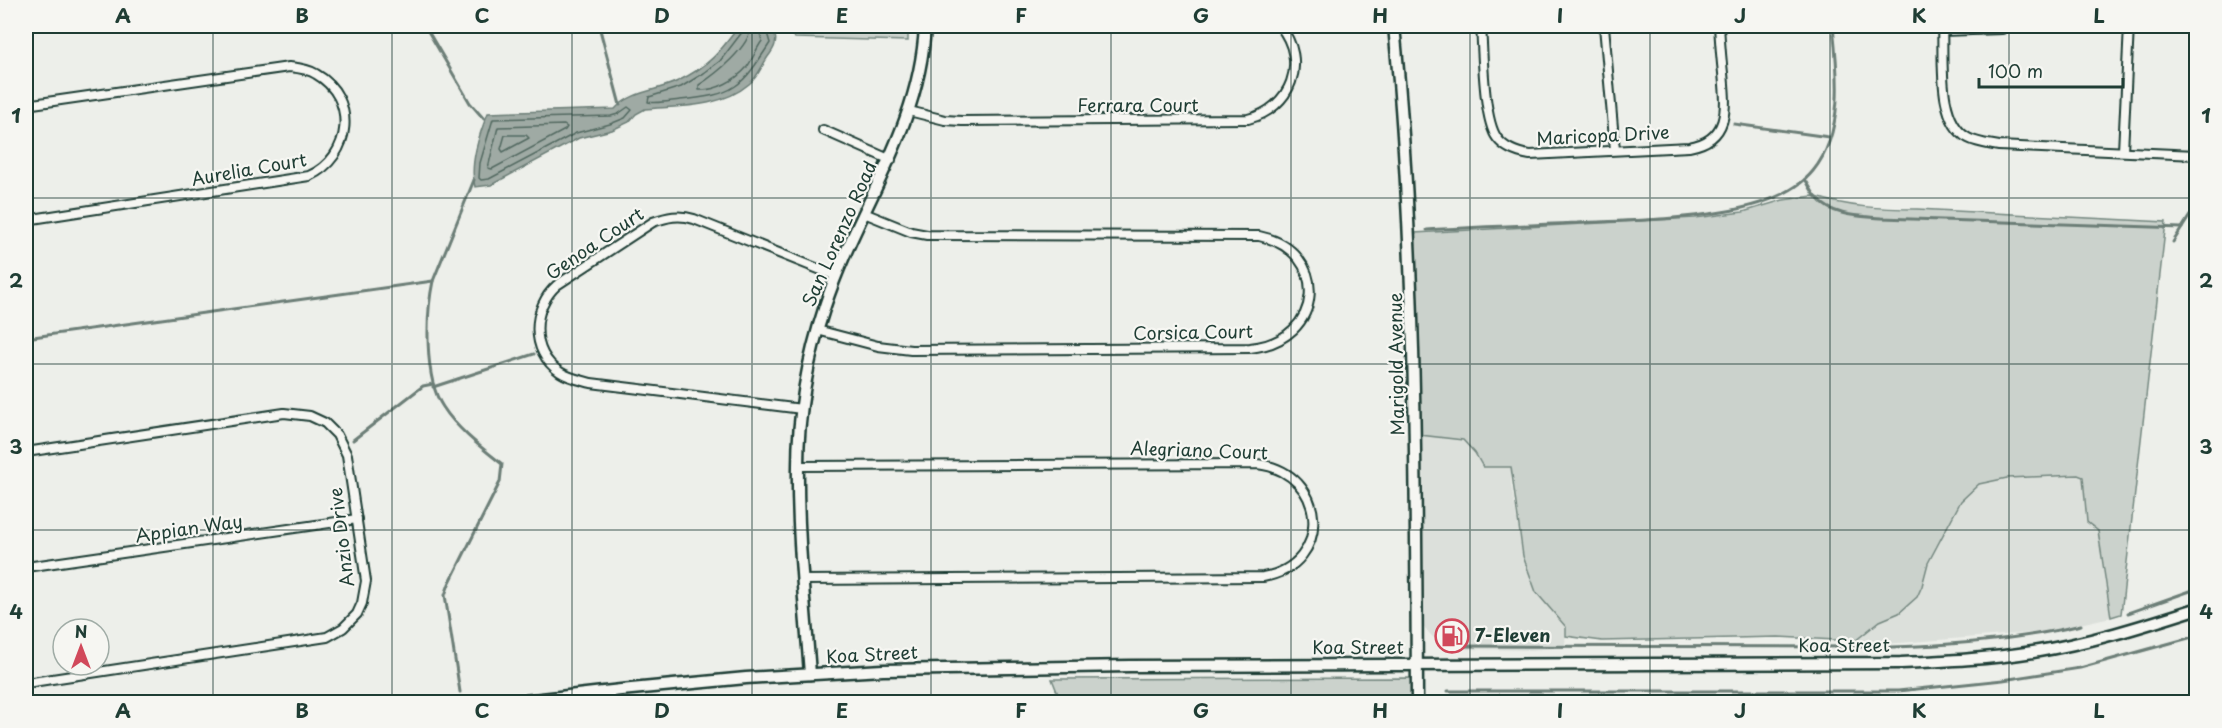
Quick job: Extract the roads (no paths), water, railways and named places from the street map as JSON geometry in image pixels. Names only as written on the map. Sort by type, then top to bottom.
[{"type":"main road","name":"San Lorenzo Road","points":[[810,674],[798,466],[807,371],[817,330],[836,276],[891,160],[909,111],[920,71],[925,26]]},
{"type":"main road","name":"Marigold Avenue","points":[[1394,26],[1407,197],[1414,344],[1417,702]]},
{"type":"main road","name":"Koa Street","points":[[515,702],[621,690],[883,670],[1417,664],[1901,663],[1971,660],[2034,652],[2092,639],[2196,609]]},
{"type":"street","name":"Ferrara Court","points":[[909,111],[929,117],[962,122],[1248,119],[1273,108],[1290,87],[1294,54],[1281,26]]},
{"type":"street","name":"Maricopa Drive","points":[[1481,26],[1490,121],[1501,143],[1515,152],[1530,155],[1697,146],[1710,140],[1723,122],[1725,106],[1719,26]]},
{"type":"street","points":[[1604,26],[1615,150]]},
{"type":"street","points":[[2123,151],[2129,26]]},
{"type":"street","points":[[2002,29],[1942,28],[1948,111],[1955,127],[1969,139],[2000,146],[2196,155]]},
{"type":"street","name":"Aurelia Court","points":[[26,105],[289,67],[310,71],[324,80],[338,96],[345,120],[342,141],[334,157],[324,169],[309,176],[26,220]]},
{"type":"street","points":[[823,130],[891,160]]},
{"type":"street","name":"Corsica Court","points":[[817,330],[878,346],[911,350],[1250,348],[1270,345],[1284,338],[1296,328],[1307,308],[1309,285],[1301,262],[1283,244],[1259,236],[927,235],[903,229],[864,213]]},
{"type":"street","name":"Genoa Court","points":[[802,409],[579,380],[561,372],[543,353],[538,338],[539,313],[545,298],[557,285],[653,222],[675,216],[694,219],[836,276]]},
{"type":"street","name":"Anzio Drive","points":[[26,452],[284,413],[300,414],[325,423],[341,442],[347,455],[366,574],[365,589],[357,614],[349,624],[335,634],[319,639],[26,683]]},
{"type":"street","name":"Alegriano Court","points":[[798,466],[1257,464],[1285,472],[1300,484],[1309,499],[1313,516],[1310,540],[1302,555],[1286,570],[1263,577],[803,580]]},
{"type":"street","name":"Appian Way","points":[[26,567],[357,519]]},
{"type":"water","points":[[739,26],[768,26],[776,40],[755,77],[738,92],[713,102],[645,109],[629,122],[612,130],[579,138],[491,185],[475,187],[474,160],[478,140],[488,113],[615,109],[629,98],[670,84],[698,70],[720,51]]},
{"type":"waterway","points":[[425,26],[470,103],[484,119]]},
{"type":"waterway","points":[[599,26],[620,105]]},
{"type":"waterway","points":[[1427,230],[1703,215],[1767,200],[1793,188],[1813,171],[1823,155],[1835,120],[1837,82],[1833,26]]},
{"type":"waterway","points":[[1734,124],[1829,137]]},
{"type":"waterway","points":[[1805,179],[1814,195],[1824,205],[1856,216],[2182,228]]},
{"type":"waterway","points":[[460,692],[445,595],[500,482],[502,464],[478,445],[443,407],[432,380],[428,328],[433,281],[474,180]]},
{"type":"waterway","points":[[2173,242],[2196,206]]},
{"type":"waterway","points":[[26,338],[433,281]]},
{"type":"waterway","points":[[433,387],[534,354]]},
{"type":"waterway","points":[[353,440],[423,386],[433,384]]},
{"type":"waterway","points":[[2128,613],[2196,589]]},
{"type":"waterway","points":[[1455,646],[1892,647],[1987,641],[2081,625]]},
{"type":"waterway","points":[[1448,691],[1898,691],[2003,680],[2080,668],[2196,636]]},
{"type":"place","name":"7-Eleven","points":[[1452,636]]}]
